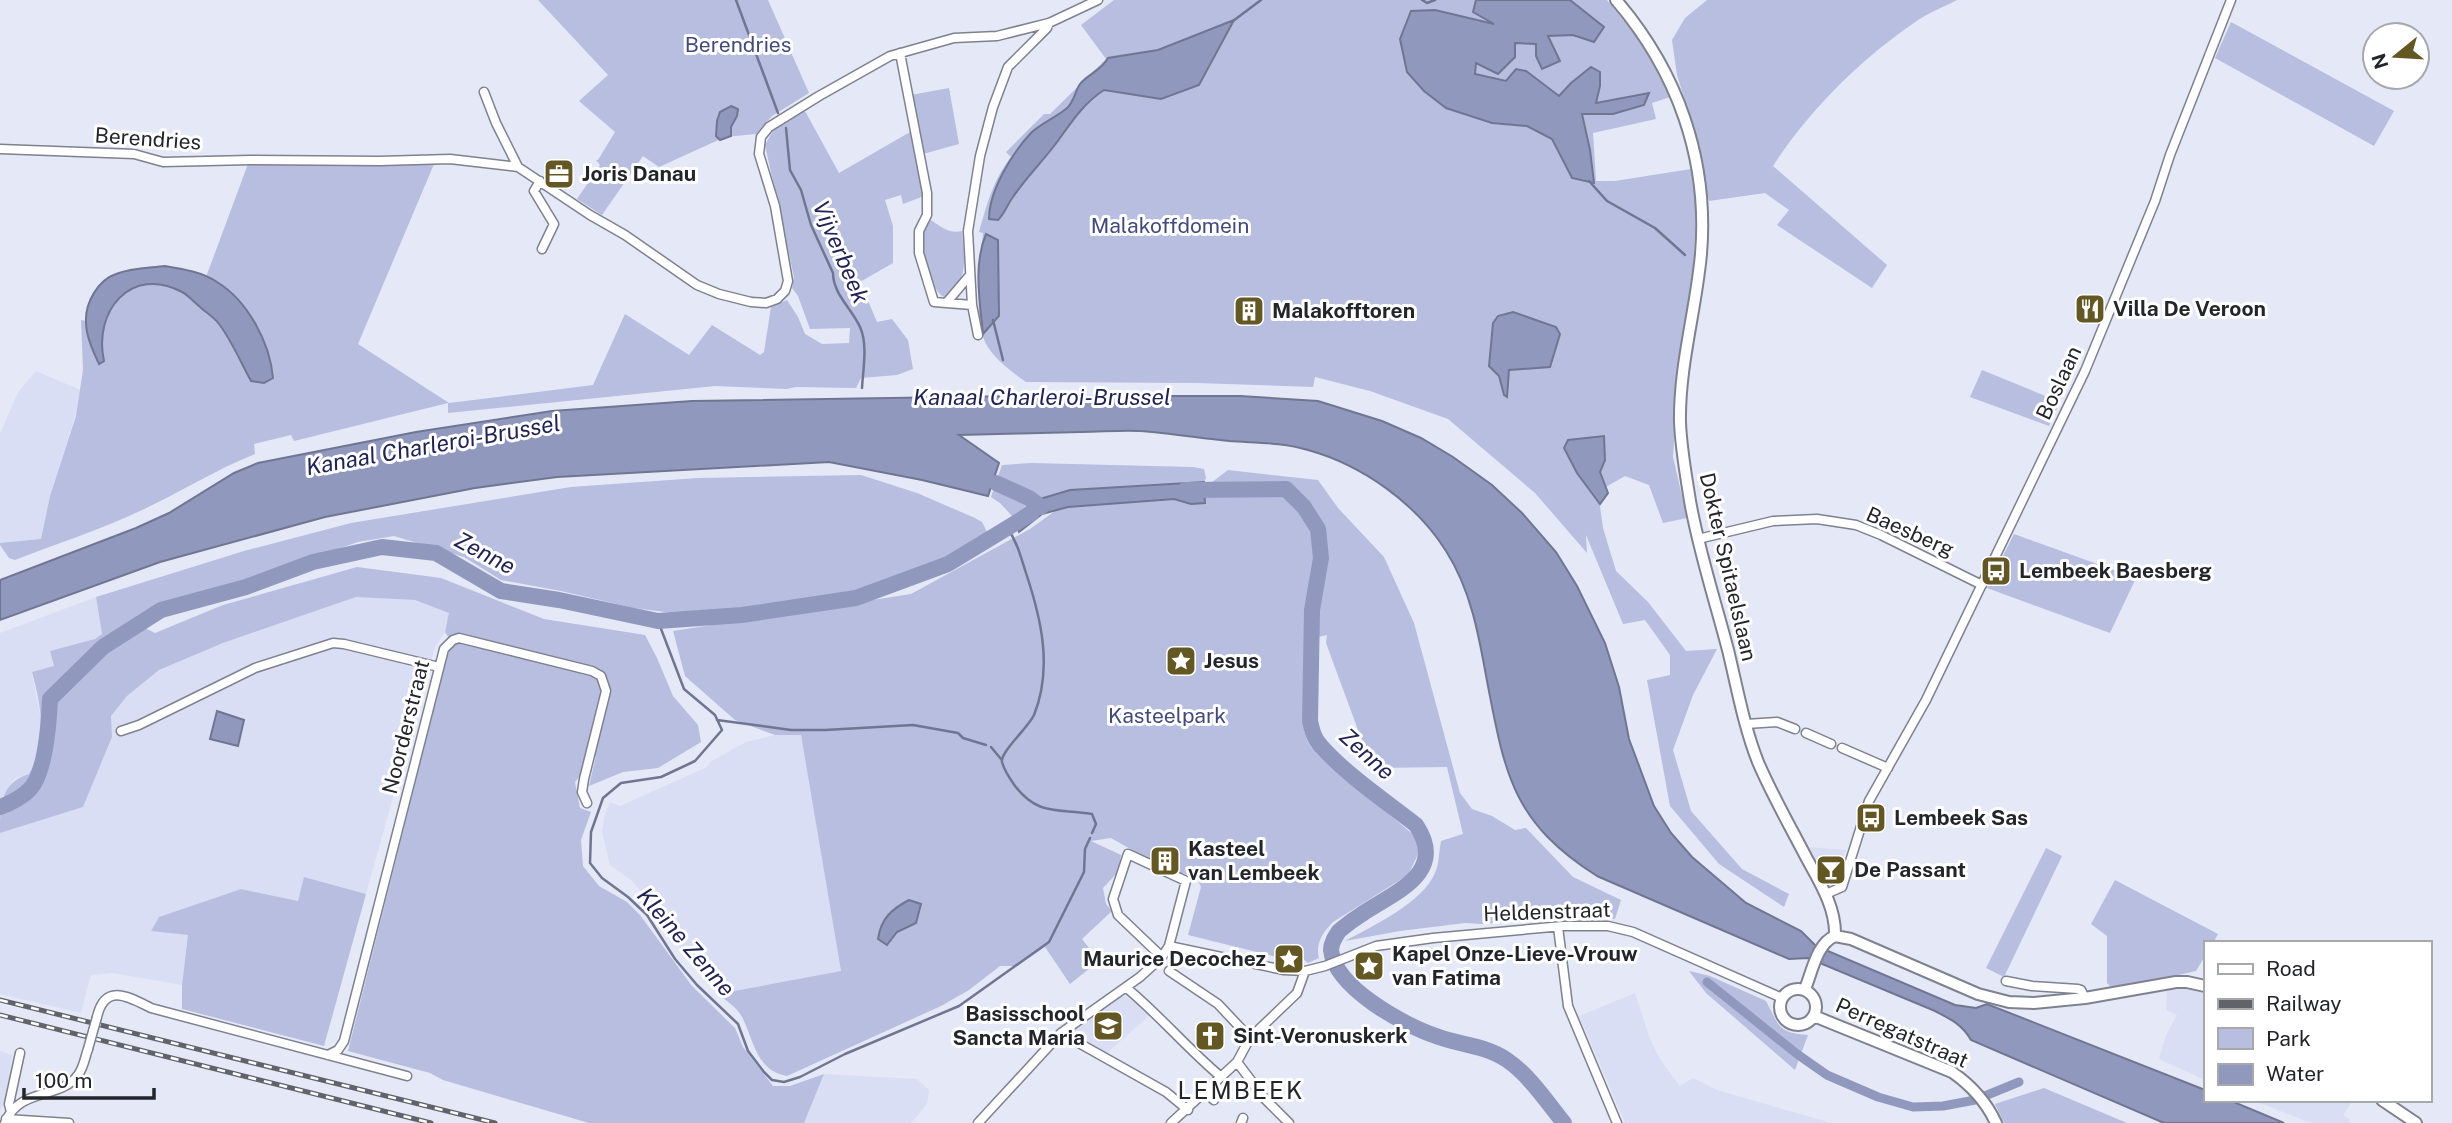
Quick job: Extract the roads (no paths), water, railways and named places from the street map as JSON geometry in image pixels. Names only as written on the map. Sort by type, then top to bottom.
[{"type":"street","name":"Berendries","points":[[0,149],[134,154],[163,162],[450,159],[518,167],[625,235],[697,285],[727,297],[766,303],[777,299],[785,291],[788,281],[775,206],[759,154],[761,137],[769,127],[884,59],[954,38],[997,36],[1049,23],[1098,0]]},
{"type":"street","name":"Dokter Spitaelslaan","points":[[1616,0],[1667,73],[1682,105],[1700,184],[1701,253],[1683,380],[1680,421],[1683,458],[1698,539],[1752,745],[1766,781],[1826,894]]},
{"type":"street","name":"Boslaan","points":[[1826,894],[1842,887],[1869,801],[1917,718],[2085,371],[2155,201],[2170,155],[2231,0]]},
{"type":"street","points":[[978,335],[972,305],[968,232],[980,156],[993,107],[1011,63],[1047,29],[1049,23]]},
{"type":"street","points":[[900,53],[927,193],[927,215],[919,231],[919,253],[934,302],[972,305]]},
{"type":"street","points":[[484,92],[518,167]]},
{"type":"street","points":[[540,181],[534,191],[554,224],[542,249]]},
{"type":"street","points":[[947,302],[970,275]]},
{"type":"street","name":"Baesberg","points":[[1698,539],[1773,521],[1817,519],[1856,526],[1881,535],[1982,585]]},
{"type":"street","name":"Noorderstraat","points":[[328,1055],[338,1050],[344,1041],[439,667],[444,649],[453,640],[459,638],[592,671],[601,676],[606,691],[584,779],[582,792],[587,803]]},
{"type":"street","points":[[121,730],[139,725],[254,668],[333,643],[439,667]]},
{"type":"street","points":[[1746,724],[1777,722],[1795,729]]},
{"type":"street","points":[[1806,733],[1831,744]]},
{"type":"street","points":[[1842,748],[1888,768]]},
{"type":"street","points":[[978,1123],[1061,1033],[1140,977],[1162,957],[1169,946],[1186,881],[1128,854],[1113,899],[1118,915],[1162,957]]},
{"type":"street","points":[[1826,894],[1835,936]]},
{"type":"street","name":"Heldenstraat","points":[[1169,946],[1284,970],[1305,971],[1376,946],[1422,939],[1558,927],[1608,926],[1633,932],[1782,998]]},
{"type":"street","points":[[1558,927],[1568,1006],[1617,1123]]},
{"type":"street","points":[[1805,989],[1822,946],[1835,936],[1851,940],[1995,999],[2034,1003],[2085,998],[2176,982],[2204,986]]},
{"type":"street","points":[[1169,971],[1218,1004],[1250,1038]]},
{"type":"street","points":[[1171,1123],[1237,1062],[1250,1038],[1297,993],[1305,971]]},
{"type":"street","points":[[2006,981],[2045,988],[2078,989],[2085,998]]},
{"type":"street","points":[[1792,989],[1805,989],[1815,1001],[1814,1016],[1804,1024],[1792,1024],[1786,1021],[1780,1010],[1782,998],[1792,989]]},
{"type":"street","points":[[1129,990],[1156,1012],[1199,1059],[1220,1076]]},
{"type":"street","points":[[7,1118],[25,1099],[73,1080],[83,1066],[99,1007],[113,995],[123,994],[151,1008],[407,1076]]},
{"type":"street","name":"Perregatstraat","points":[[1814,1016],[1952,1072],[1971,1086],[1990,1109],[1996,1123]]},
{"type":"street","points":[[1061,1033],[1166,1092],[1188,1110]]},
{"type":"street","points":[[7,1118],[20,1054]]},
{"type":"street","points":[[1237,1062],[1264,1100],[1289,1123]]},
{"type":"street","points":[[1206,1093],[1214,1100]]},
{"type":"street","points":[[2385,1102],[2416,1123]]},
{"type":"street","points":[[7,1118],[69,1123]]},
{"type":"water","points":[[1476,0],[1570,0],[1604,27],[1594,42],[1573,35],[1548,36],[1560,61],[1542,69],[1536,56],[1536,44],[1515,43],[1515,57],[1498,74],[1476,63],[1475,74],[1506,81],[1516,69],[1526,71],[1559,96],[1591,67],[1600,72],[1596,103],[1649,93],[1644,105],[1613,114],[1582,114],[1594,183],[1572,178],[1552,139],[1527,126],[1492,123],[1446,108],[1424,91],[1407,72],[1400,39],[1411,11],[1435,10],[1494,24],[1473,12]]},
{"type":"water","points":[[1234,20],[1199,85],[1161,99],[1104,90],[1076,116],[998,220],[989,219],[997,185],[1016,151],[1035,130],[1067,108],[1080,84],[1108,58],[1158,50]]},
{"type":"water","points":[[731,106],[738,109],[731,127],[731,136],[720,140],[716,136],[717,121],[720,112]]},
{"type":"water","points":[[986,234],[998,240],[999,316],[983,334],[979,271]]},
{"type":"water","points":[[165,266],[205,276],[228,290],[238,300],[248,311],[262,337],[273,378],[264,383],[251,381],[217,321],[184,293],[164,285],[147,284],[132,289],[110,310],[104,325],[104,361],[99,364],[86,327],[90,300],[98,287],[116,274]]},
{"type":"water","points":[[1513,312],[1556,327],[1560,334],[1550,367],[1509,370],[1507,397],[1499,376],[1489,366],[1493,323],[1498,316]]},
{"type":"water","name":"Kanaal Charleroi-Brussel","points":[[1240,396],[1318,401],[1382,421],[1421,438],[1492,485],[1522,513],[1556,552],[1577,586],[1605,643],[1619,687],[1629,739],[1654,806],[1671,833],[1692,857],[1746,903],[1801,931],[1816,946],[1955,1005],[1976,1008],[1987,1004],[2204,1090],[2204,1102],[2234,1102],[2284,1123],[2164,1123],[1971,1040],[1960,1026],[1935,1011],[1808,958],[1789,959],[1597,876],[1546,836],[1517,793],[1500,743],[1468,597],[1455,566],[1434,533],[1386,488],[1348,465],[1298,447],[1139,431],[959,435],[999,463],[988,496],[829,462],[557,477],[475,488],[325,517],[160,562],[0,620],[0,580],[136,528],[169,513],[234,473],[258,463],[416,432],[552,411],[692,401]]},
{"type":"water","points":[[1604,436],[1605,460],[1600,472],[1608,493],[1600,504],[1577,473],[1564,448],[1568,440]]},
{"type":"water","points":[[1204,482],[1205,503],[1191,504],[1174,499],[1068,507],[1042,514],[1019,532],[1013,517],[1040,499],[1070,490]]},
{"type":"water","points":[[217,711],[244,720],[238,746],[210,739]]},
{"type":"water","points":[[909,900],[921,904],[916,923],[897,932],[887,945],[878,939],[882,925],[897,907]]},
{"type":"waterway","name":"Vijverbeek","points":[[736,0],[778,113]]},
{"type":"waterway","points":[[1233,21],[1261,0]]},
{"type":"waterway","points":[[1422,0],[1427,3],[1435,0]]},
{"type":"waterway","name":"Vijverbeek","points":[[786,128],[790,170],[801,190],[811,225],[833,273],[836,288],[857,320],[862,334],[862,388]]},
{"type":"waterway","points":[[1589,181],[1607,201],[1655,228],[1685,255]]},
{"type":"waterway","points":[[993,320],[1003,360]]},
{"type":"waterway","name":"Zenne","points":[[996,483],[1029,498],[1041,507]]},
{"type":"waterway","name":"Zenne","points":[[1185,490],[1286,489],[1304,507],[1318,529],[1321,558],[1312,610],[1310,721],[1314,734],[1319,743],[1343,767],[1416,825],[1424,842],[1426,856],[1422,868],[1413,879],[1339,931],[1331,947],[1335,964],[1358,991],[1390,1014],[1422,1031],[1490,1051],[1507,1060],[1530,1081],[1564,1123]]},
{"type":"waterway","name":"Zenne","points":[[0,807],[23,795],[35,782],[46,747],[50,699],[103,647],[161,610],[246,587],[313,562],[382,547],[436,553],[501,591],[658,621],[742,615],[856,598],[948,564],[1032,513]]},
{"type":"waterway","name":"Kleine Zenne","points":[[1008,529],[1018,550],[1036,608],[1044,661],[1040,697],[1034,715],[1005,752],[1002,762],[1015,786],[1033,803],[1050,809],[1092,814],[1096,824],[1092,833]]},
{"type":"waterway","name":"Kleine Zenne","points":[[658,621],[684,689],[715,715],[722,730],[695,761],[661,777],[621,783],[603,798],[591,832],[590,863],[602,878],[647,915],[675,959],[697,985],[738,1024],[748,1051],[772,1080],[784,1082],[800,1077],[845,1054],[959,1006],[1049,942],[1084,872],[1085,849],[1090,838]]},
{"type":"waterway","points":[[717,720],[791,730],[913,725],[958,733],[963,738],[986,745]]},
{"type":"waterway","points":[[991,747],[1001,759]]},
{"type":"waterway","points":[[1707,982],[1827,1075],[1878,1097],[1913,1107],[1943,1106],[1975,1100],[2019,1082]]},
{"type":"railway","points":[[0,1000],[495,1123]]},
{"type":"railway","points":[[0,1015],[431,1123]]},
{"type":"place","name":"Joris Danau","points":[[559,174]]},
{"type":"place","name":"Villa De Veroon","points":[[2090,309]]},
{"type":"place","name":"Malakofftoren","points":[[1249,311]]},
{"type":"place","name":"Lembeek Baesberg","points":[[1996,571]]},
{"type":"place","name":"Jesus","points":[[1181,661]]},
{"type":"place","name":"Lembeek Sas","points":[[1871,818]]},
{"type":"place","name":"Kasteel van Lembeek","points":[[1165,861]]},
{"type":"place","name":"De Passant","points":[[1831,870]]},
{"type":"place","name":"Maurice Decochez","points":[[1289,959]]},
{"type":"place","name":"Kapel Onze-Lieve-Vrouw van Fatima","points":[[1369,966]]},
{"type":"place","name":"Basisschool Sancta Maria","points":[[1108,1026]]},
{"type":"place","name":"Sint-Veronuskerk","points":[[1210,1036]]},
{"type":"district","name":"LEMBEEK","points":[[1241,1091]]},
{"type":"park label","name":"Malakoffdomein","points":[[1170,226]]},
{"type":"park label","name":"Kasteelpark","points":[[1167,716]]}]
